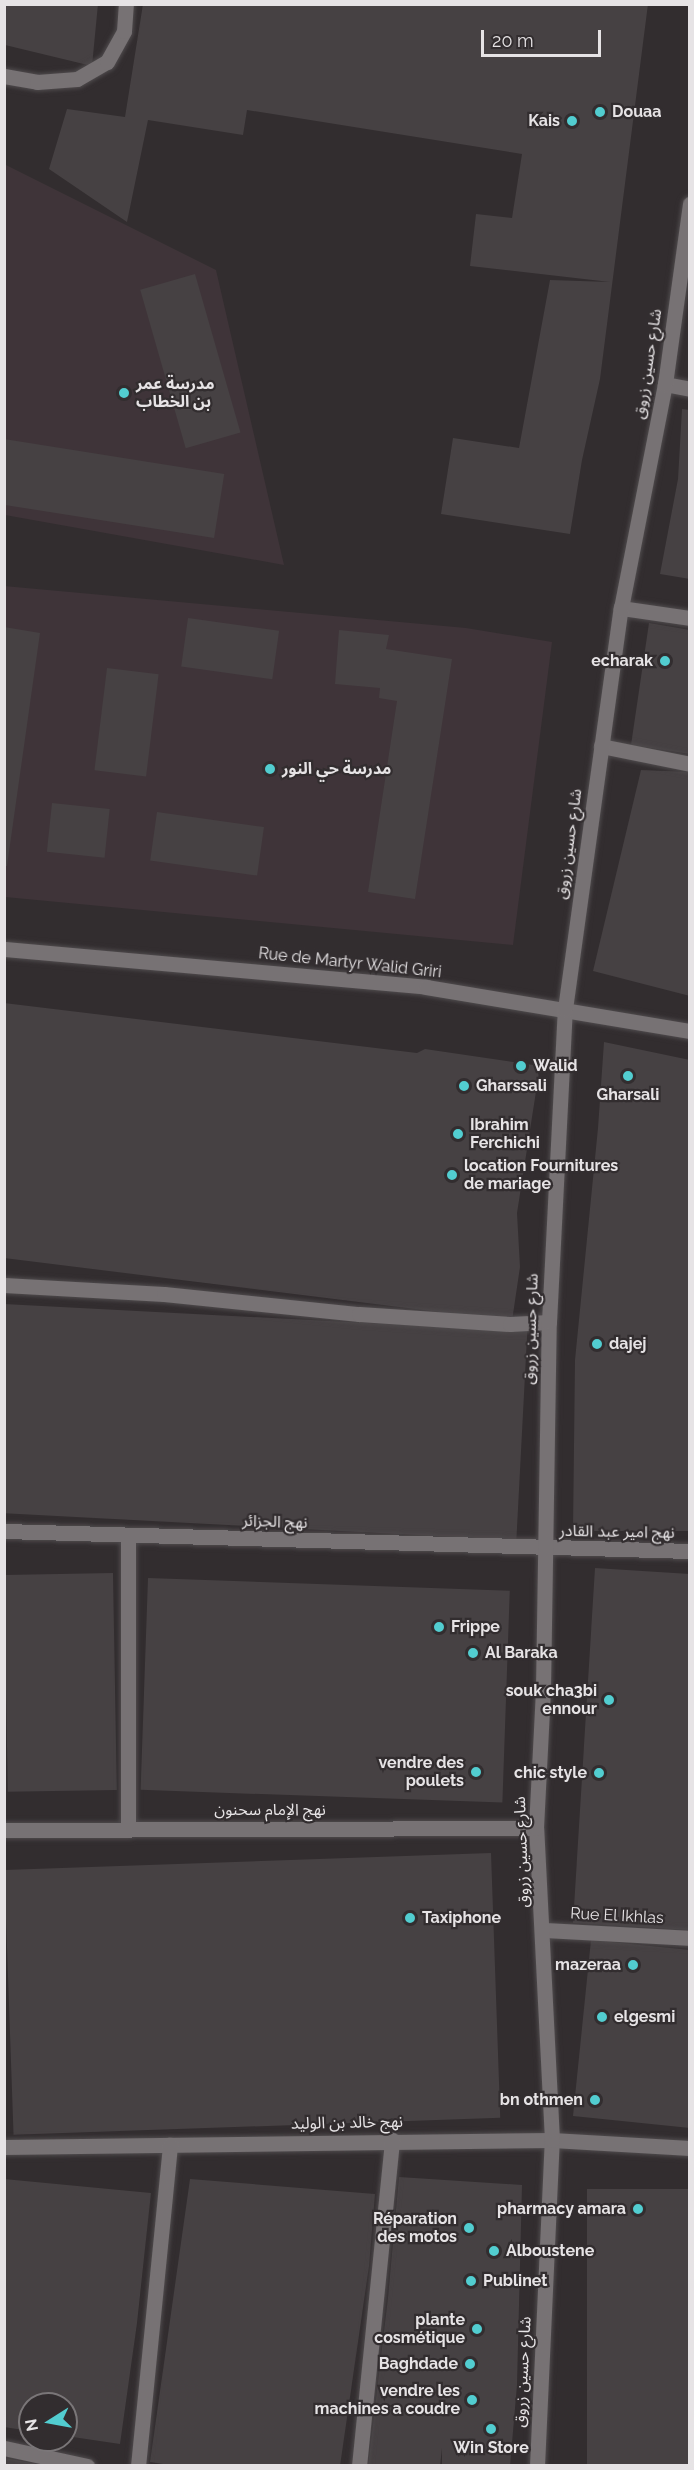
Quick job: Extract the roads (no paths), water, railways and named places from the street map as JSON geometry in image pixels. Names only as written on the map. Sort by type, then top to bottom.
[{"type":"street","points":[[4,76],[37,82],[77,79],[107,62],[124,30],[126,4]]},
{"type":"street","name":"شارع حسين زروق","points":[[537,2466],[552,2140],[536,1828],[543,1689],[549,1322],[565,1009],[621,608],[665,384],[690,204]]},
{"type":"street","points":[[665,384],[690,389]]},
{"type":"street","points":[[621,608],[690,618]]},
{"type":"street","points":[[601,746],[690,764]]},
{"type":"street","name":"Rue de Martyr Walid Griri","points":[[4,949],[426,987],[690,1031]]},
{"type":"street","points":[[4,1285],[164,1294],[359,1314],[510,1324],[549,1322]]},
{"type":"street","name":"نهج الجزائر","points":[[4,1531],[544,1548]]},
{"type":"street","points":[[128,1535],[128,1828]]},
{"type":"street","name":"نهج امير عبد القادر","points":[[544,1548],[690,1551]]},
{"type":"street","name":"نهج الإمام سحنون","points":[[4,1830],[536,1828]]},
{"type":"street","name":"Rue El Ikhlas","points":[[543,1930],[690,1938]]},
{"type":"street","points":[[359,2466],[392,2140]]},
{"type":"street","name":"نهج خالد بن الوليد","points":[[4,2147],[392,2140],[552,2140],[690,2148]]},
{"type":"street","points":[[138,2466],[170,2145]]},
{"type":"street","points":[[4,2448],[87,2466]]},
{"type":"place","name":"Douaa","points":[[600,112]]},
{"type":"place","name":"Kais","points":[[572,121]]},
{"type":"place","name":"مدرسة عمر بن الخطاب","points":[[124,393]]},
{"type":"place","name":"echarak","points":[[665,661]]},
{"type":"place","name":"مدرسة حي النور","points":[[270,769]]},
{"type":"place","name":"Walid","points":[[521,1066]]},
{"type":"place","name":"Gharsali","points":[[628,1076]]},
{"type":"place","name":"Gharssali","points":[[464,1086]]},
{"type":"place","name":"Ibrahim Ferchichi","points":[[458,1134]]},
{"type":"place","name":"location Fournitures de mariage","points":[[452,1175]]},
{"type":"place","name":"dajej","points":[[597,1344]]},
{"type":"place","name":"Frippe","points":[[439,1627]]},
{"type":"place","name":"Al Baraka","points":[[473,1653]]},
{"type":"place","name":"souk cha3bi ennour","points":[[609,1700]]},
{"type":"place","name":"vendre des poulets","points":[[476,1772]]},
{"type":"place","name":"chic style","points":[[599,1773]]},
{"type":"place","name":"Taxiphone","points":[[410,1918]]},
{"type":"place","name":"mazeraa","points":[[633,1965]]},
{"type":"place","name":"elgesmi","points":[[602,2017]]},
{"type":"place","name":"bn othmen","points":[[595,2100]]},
{"type":"place","name":"pharmacy amara","points":[[638,2209]]},
{"type":"place","name":"Réparation des motos","points":[[469,2228]]},
{"type":"place","name":"Alboustene","points":[[494,2251]]},
{"type":"place","name":"Publinet","points":[[471,2281]]},
{"type":"place","name":"plante cosmétique","points":[[477,2329]]},
{"type":"place","name":"Baghdade","points":[[470,2364]]},
{"type":"place","name":"vendre les machines a coudre","points":[[472,2400]]},
{"type":"place","name":"Win Store","points":[[491,2429]]}]
